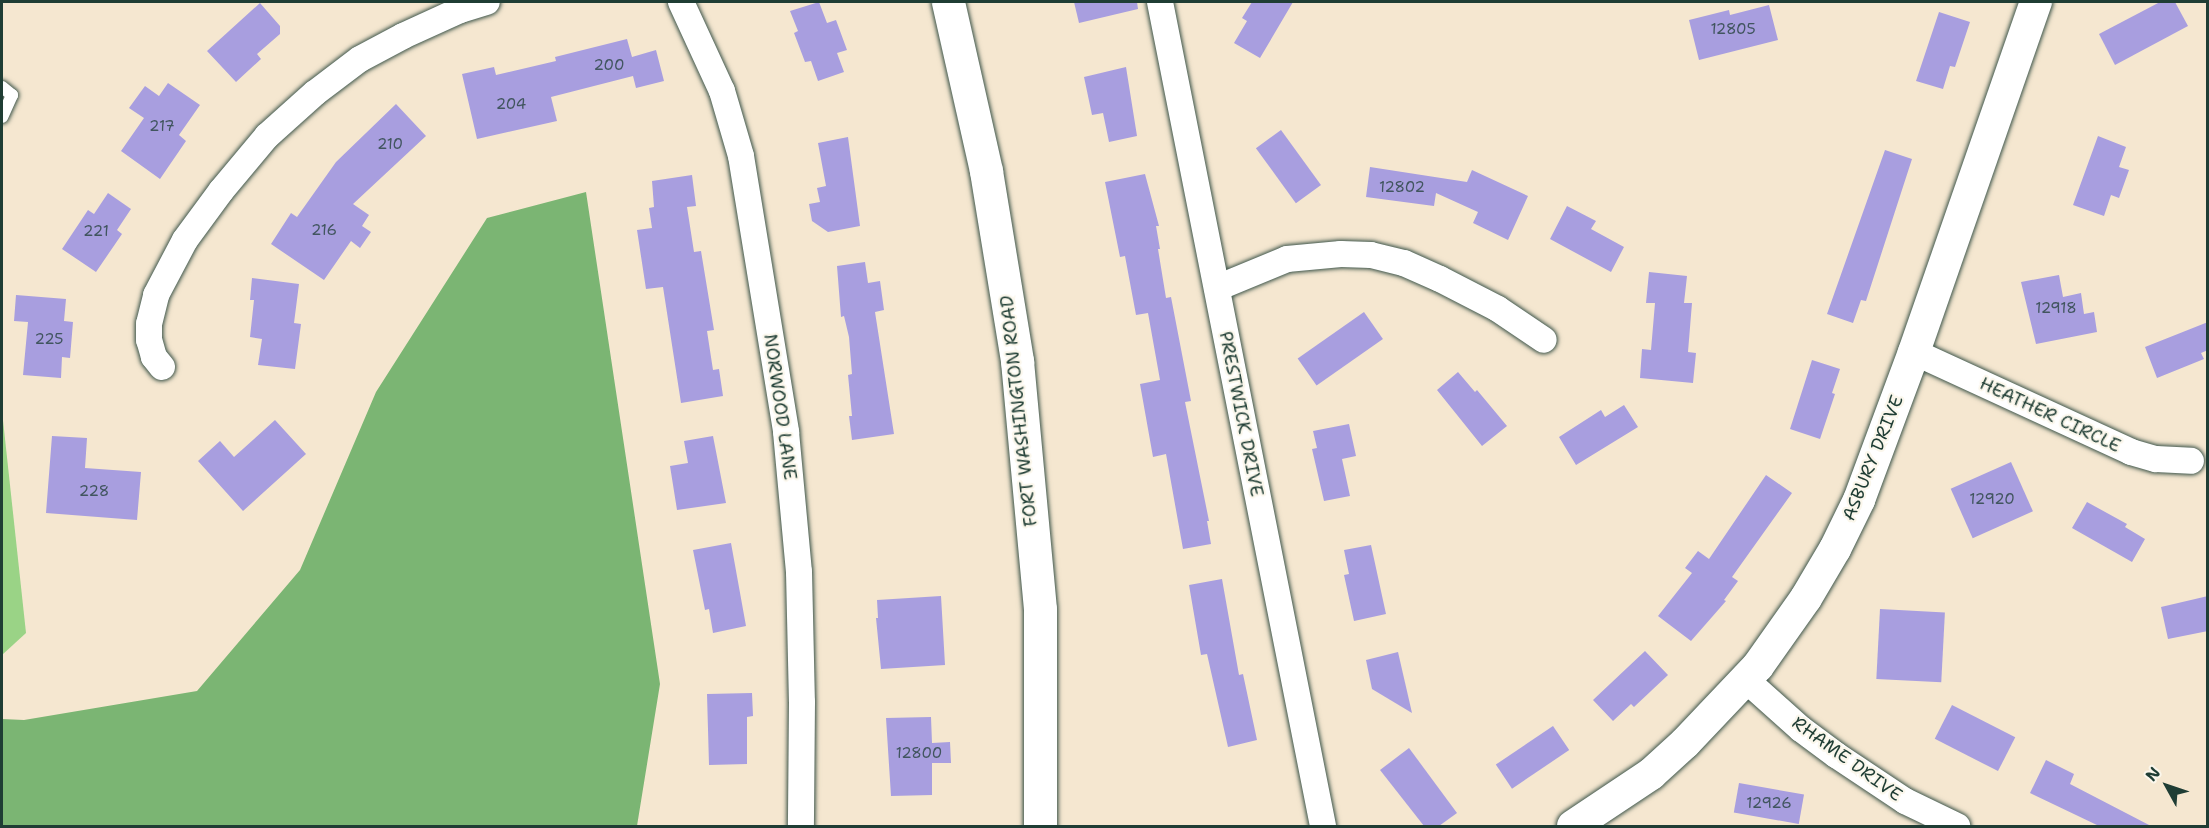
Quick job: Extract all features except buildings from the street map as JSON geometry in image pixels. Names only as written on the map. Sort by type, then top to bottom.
[{"type":"main road","name":"FORT WASHINGTON ROAD","points":[[948,2],[987,171],[1017,361],[1040,609],[1040,826]]},
{"type":"street","points":[[162,367],[154,357],[149,340],[149,324],[156,295],[185,240],[221,191],[267,136],[360,59],[412,31],[487,2]]},
{"type":"street","name":"NORWOOD LANE","points":[[681,2],[722,91],[741,156],[786,432],[798,572],[802,702],[801,826]]},
{"type":"street","name":"PRESTWICK DRIVE","points":[[1160,2],[1323,826]]},
{"type":"street","name":"ASBURY DRIVE","points":[[1573,826],[1651,774],[1685,743],[1758,666],[1806,598],[1835,549],[1859,500],[1914,352],[2036,2]]},
{"type":"street","points":[[1217,288],[1287,259],[1371,255],[1404,263],[1440,279],[1498,309],[1544,340]]},
{"type":"street","name":"HEATHER CIRCLE","points":[[1914,352],[2131,452],[2156,459],[2191,461]]},
{"type":"street","name":"RHAME DRIVE","points":[[1745,679],[1801,729],[1836,754],[1905,801],[1957,826]]},
{"type":"lane","points":[[2,87],[12,95],[2,117]]},
{"type":"green space","points":[[586,192],[660,684],[637,826],[2,826],[2,719],[24,720],[197,691],[300,570],[376,392],[487,218]]},
{"type":"green space","points":[[2,411],[26,633],[2,655]]}]
